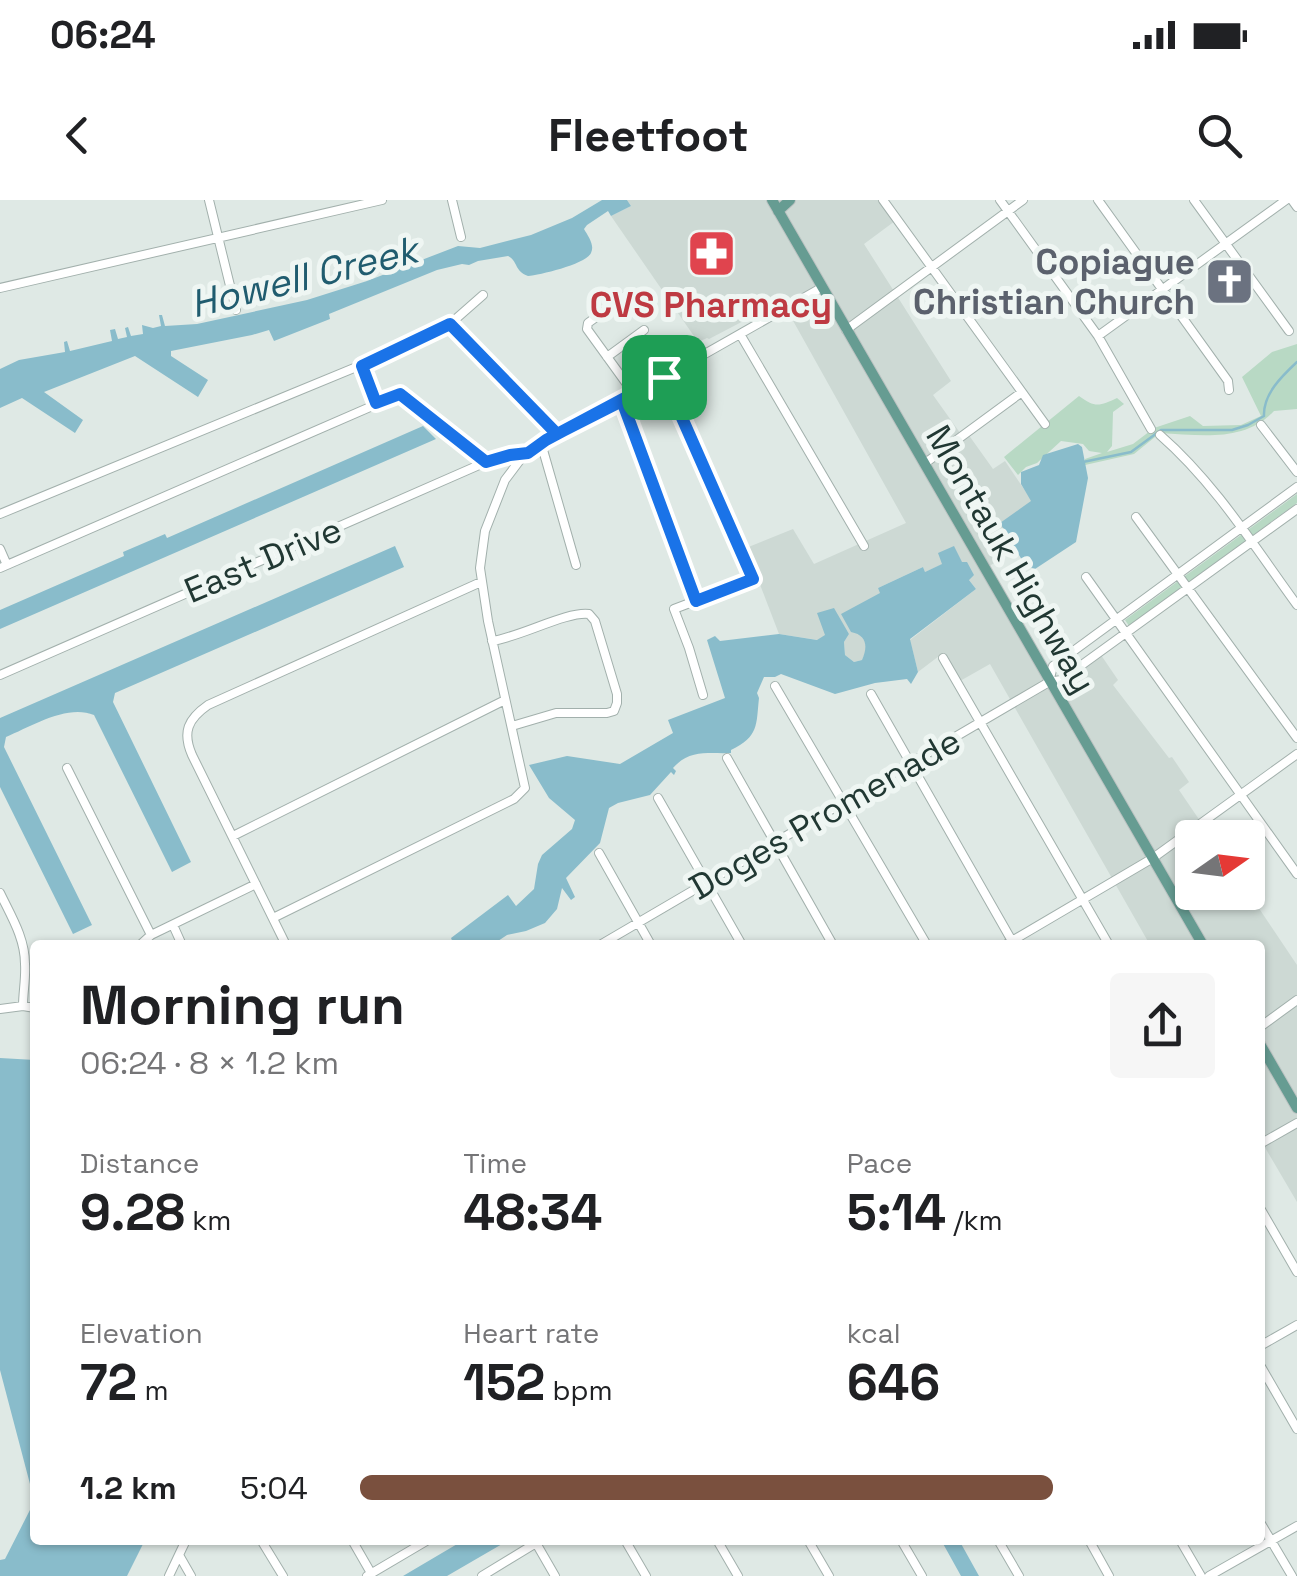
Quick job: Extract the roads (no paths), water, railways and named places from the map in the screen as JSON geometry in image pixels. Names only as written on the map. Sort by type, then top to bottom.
[{"type":"main road","name":"Montauk Highway","points":[[772,200],[1200,940]]},
{"type":"main road","points":[[778,211],[790,200]]},
{"type":"main road","points":[[1265,1053],[1297,1107]]},
{"type":"street","points":[[209,200],[236,310]]},
{"type":"street","points":[[0,288],[382,200]]},
{"type":"street","points":[[452,200],[461,237]]},
{"type":"street","points":[[883,200],[1046,424]]},
{"type":"street","points":[[1000,200],[1098,336],[1151,428]]},
{"type":"street","points":[[846,330],[1023,200]]},
{"type":"street","points":[[1098,200],[1228,381],[1230,390]]},
{"type":"street","points":[[1194,200],[1289,331]]},
{"type":"street","points":[[1098,336],[1289,200],[1297,207]]},
{"type":"street","points":[[272,918],[514,799],[525,788],[480,568],[493,507],[508,474],[528,453],[557,434],[822,288]]},
{"type":"street","points":[[0,514],[405,347],[450,324],[483,294]]},
{"type":"street","points":[[627,295],[588,323],[587,329],[634,394]]},
{"type":"street","points":[[450,324],[557,434]]},
{"type":"street","points":[[607,357],[644,330]]},
{"type":"street","points":[[740,334],[864,546]]},
{"type":"street","points":[[362,366],[376,403]]},
{"type":"street","points":[[664,377],[753,579],[674,608],[703,694]]},
{"type":"street","points":[[924,464],[1022,392]]},
{"type":"street","points":[[0,549],[3,566],[400,394],[486,462]]},
{"type":"street","points":[[622,401],[696,601]]},
{"type":"street","points":[[1260,425],[1297,472]]},
{"type":"street","points":[[1160,435],[1187,459],[1243,527],[1297,605]]},
{"type":"street","points":[[542,443],[576,565]]},
{"type":"street","name":"East Drive","points":[[0,674],[486,462],[528,453]]},
{"type":"street","points":[[497,459],[508,474]]},
{"type":"street","points":[[1049,682],[1052,666],[1297,487]]},
{"type":"street","name":"Doges Promenade","points":[[609,940],[1049,682],[1061,680],[1297,510]]},
{"type":"street","points":[[1136,517],[1297,738]]},
{"type":"street","points":[[1086,577],[1297,874]]},
{"type":"street","points":[[283,940],[186,742],[190,720],[208,706],[481,582]]},
{"type":"street","points":[[492,641],[572,615],[589,614],[595,621],[616,694],[614,711],[556,714],[512,726]]},
{"type":"street","points":[[943,658],[1106,940]]},
{"type":"street","points":[[775,686],[924,940]]},
{"type":"street","points":[[871,694],[1008,940]]},
{"type":"street","points":[[233,836],[505,700]]},
{"type":"street","points":[[1016,940],[1152,858],[1297,754]]},
{"type":"street","points":[[727,758],[830,940]]},
{"type":"street","points":[[67,768],[151,935]]},
{"type":"street","points":[[658,798],[739,940]]},
{"type":"street","points":[[599,853],[649,940]]},
{"type":"street","points":[[146,940],[256,884]]},
{"type":"street","points":[[0,895],[20,933],[24,950],[23,1006]]},
{"type":"street","points":[[173,925],[180,940]]},
{"type":"street","points":[[1265,1022],[1297,1000]]},
{"type":"street","points":[[0,1009],[30,1007]]},
{"type":"street","points":[[1265,1141],[1297,1122]]},
{"type":"street","points":[[1265,1217],[1297,1272]]},
{"type":"street","points":[[1265,1343],[1297,1325]]},
{"type":"street","points":[[1265,1374],[1297,1429]]},
{"type":"street","points":[[1265,1544],[1297,1526]]},
{"type":"street","points":[[1265,1531],[1292,1576]]},
{"type":"street","points":[[169,1576],[184,1545]]},
{"type":"street","points":[[264,1545],[283,1576]]},
{"type":"street","points":[[354,1545],[369,1575],[420,1545]]},
{"type":"street","points":[[482,1576],[532,1545]]},
{"type":"street","points":[[540,1545],[555,1576]]},
{"type":"street","points":[[629,1545],[646,1576]]},
{"type":"street","points":[[720,1545],[738,1576]]},
{"type":"street","points":[[811,1545],[829,1576]]},
{"type":"street","points":[[904,1545],[922,1576]]},
{"type":"street","points":[[1001,1545],[1019,1576]]},
{"type":"street","points":[[1092,1545],[1110,1576]]},
{"type":"street","points":[[1183,1545],[1201,1576]]},
{"type":"street","points":[[1209,1576],[1264,1545]]},
{"type":"street","points":[[179,1556],[190,1576]]},
{"type":"water","points":[[602,200],[627,200],[631,206],[611,216],[608,211],[587,225],[584,229],[592,244],[591,253],[572,265],[528,276],[508,256],[462,264],[437,270],[329,314],[330,319],[274,341],[269,330],[171,351],[171,356],[208,380],[198,397],[135,356],[44,392],[83,420],[75,433],[22,398],[0,408],[0,369],[19,360],[65,352],[64,342],[67,341],[70,351],[112,341],[110,330],[115,329],[118,339],[127,337],[128,327],[131,336],[143,334],[142,325],[161,326],[159,315],[165,326],[197,324],[307,300],[458,246],[480,248],[531,235]]},
{"type":"water","points":[[423,426],[436,439],[0,629],[0,610],[124,556],[123,552],[165,534],[167,538]]},
{"type":"water","points":[[1078,444],[1088,478],[1076,542],[1035,569],[1025,565],[1000,523],[1031,501],[1021,484],[1021,472],[1039,465],[1043,455]]},
{"type":"water","points":[[395,546],[404,567],[115,693],[113,702],[191,862],[172,872],[94,715],[61,714],[6,737],[4,747],[92,925],[73,934],[0,787],[0,718]]},
{"type":"water","points":[[954,546],[974,575],[969,580],[976,589],[910,639],[918,672],[911,684],[907,679],[875,683],[835,694],[781,674],[764,677],[757,693],[757,716],[751,735],[731,753],[686,758],[673,768],[674,775],[671,772],[650,795],[609,808],[600,843],[566,878],[575,897],[571,900],[562,888],[557,909],[545,923],[500,940],[452,940],[508,895],[516,906],[534,889],[542,855],[572,829],[575,820],[549,798],[529,765],[567,756],[620,764],[673,733],[668,720],[725,698],[707,640],[715,636],[720,641],[779,634],[817,640],[825,635],[817,613],[834,608],[849,634],[844,642],[845,655],[854,662],[862,660],[865,642],[851,632],[841,614],[880,593],[878,588],[923,567],[925,572],[942,564],[938,553]]},
{"type":"water","points":[[0,1058],[30,1060],[30,1484],[0,1370]]},
{"type":"water","points":[[30,1510],[30,1545],[142,1545],[127,1576],[0,1576],[0,1560],[5,1559]]},
{"type":"water","points":[[456,1545],[500,1545],[447,1576],[403,1576]]},
{"type":"water","points":[[944,1545],[962,1545],[979,1576],[961,1576]]},
{"type":"waterway","points":[[1083,462],[1131,452],[1161,430],[1232,430],[1248,425],[1264,416],[1270,393],[1297,362]]},
{"type":"place","name":"CVS Pharmacy","points":[[711,253]]},
{"type":"place","name":"Copiague Christian Church","points":[[1230,282]]},
{"type":"water label","name":"Howell Creek","points":[[304,277]]}]
